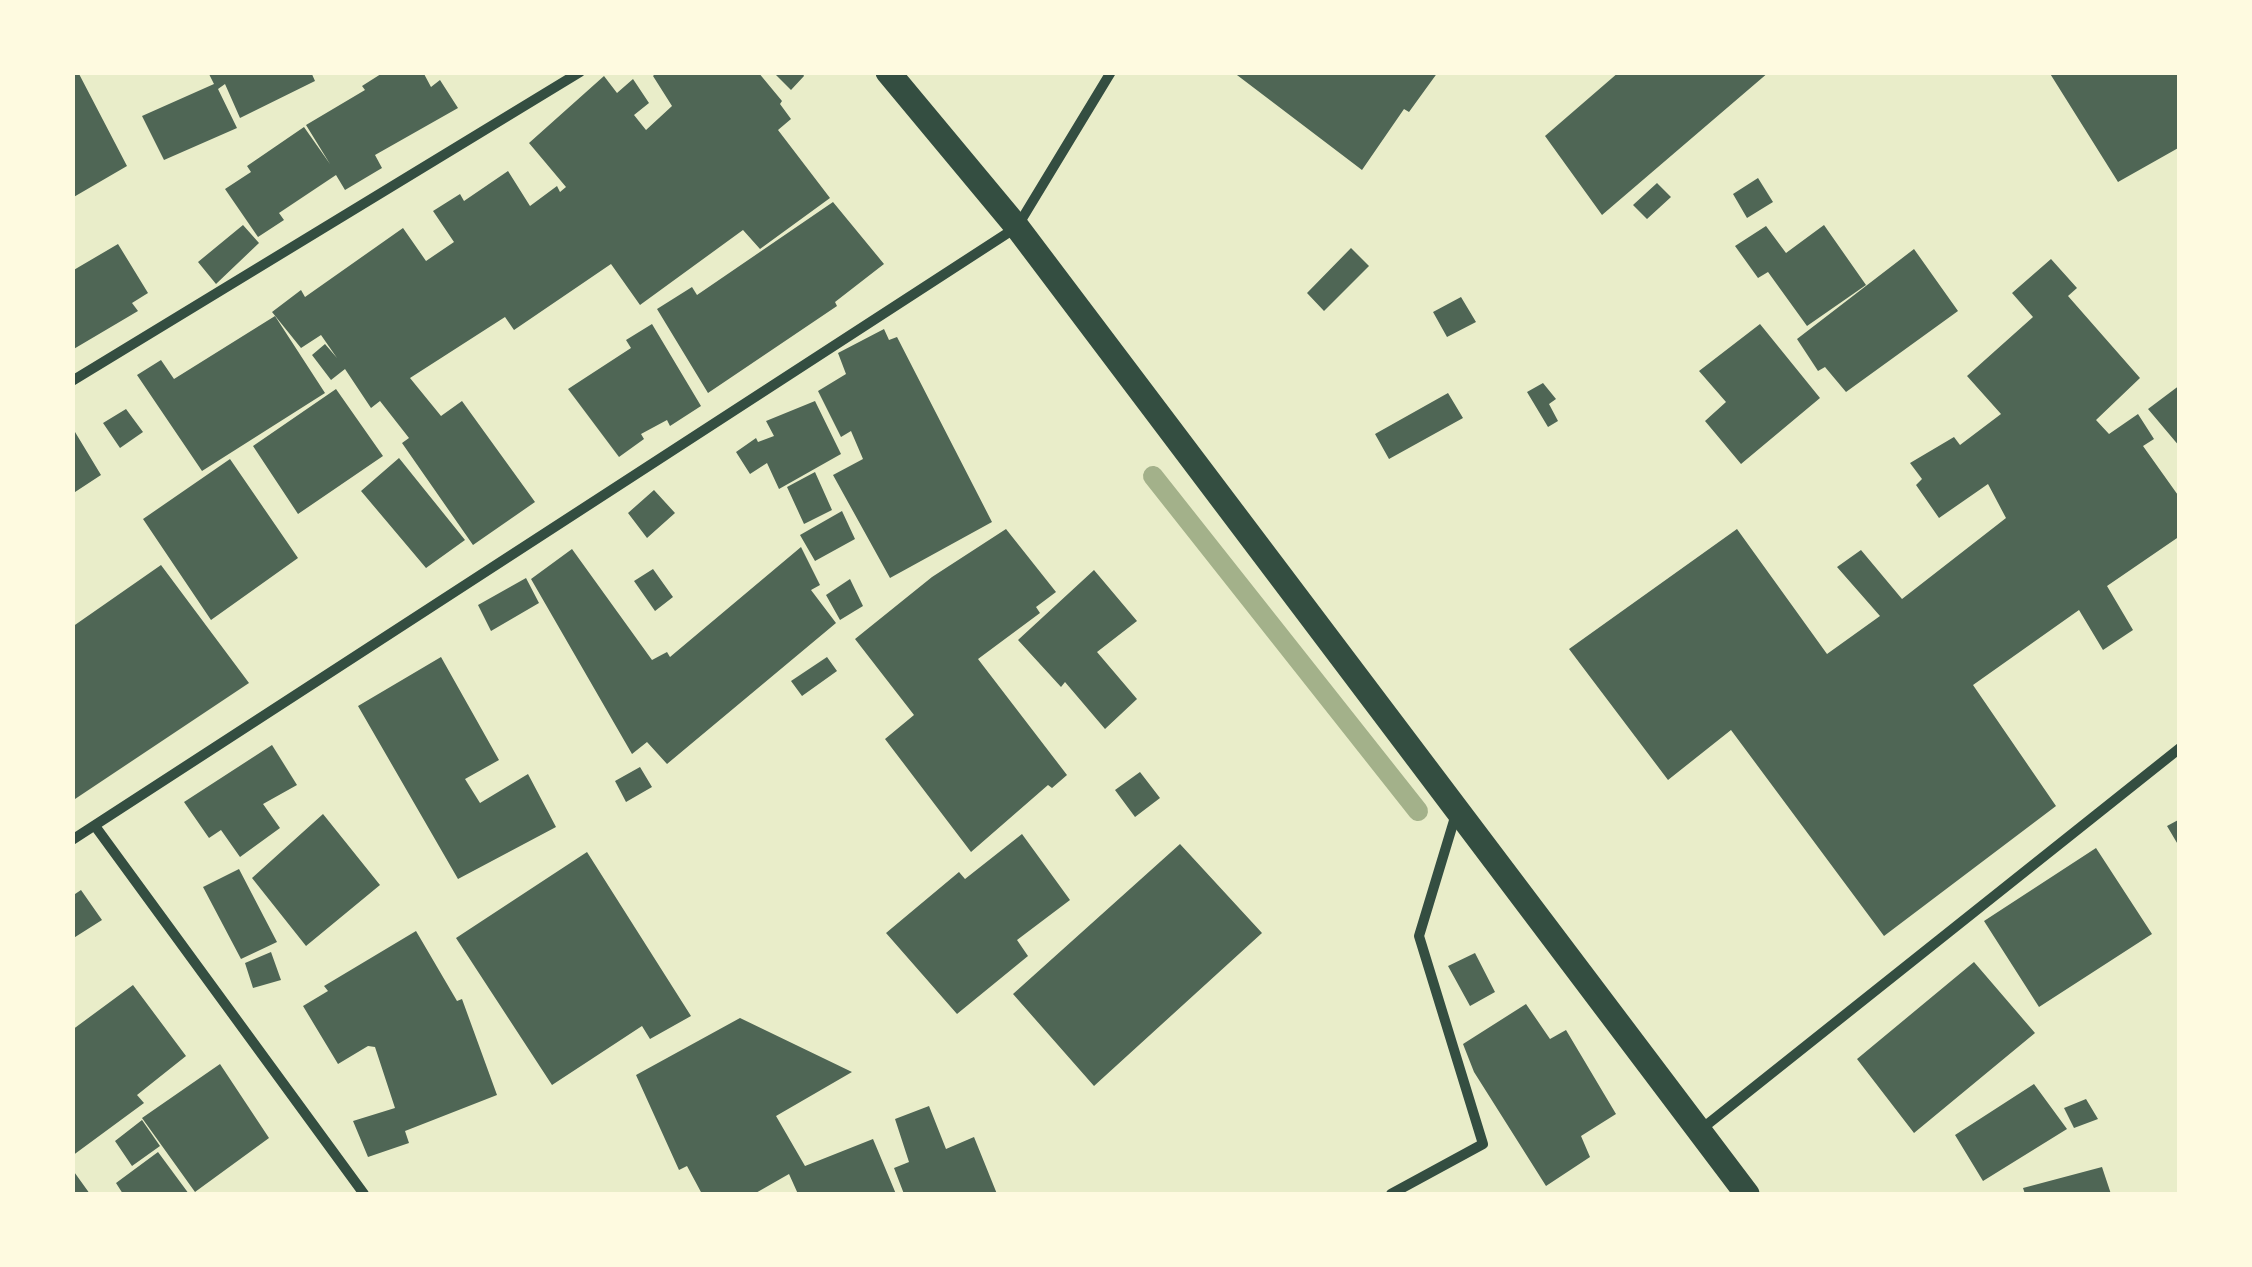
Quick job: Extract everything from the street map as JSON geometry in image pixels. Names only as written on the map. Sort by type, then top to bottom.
[{"type":"main road","points":[[892,77],[1017,227],[1696,1133],[1747,1194]]},
{"type":"street","points":[[72,381],[580,72]]},
{"type":"street","points":[[72,840],[1017,227],[1111,72]]},
{"type":"street","points":[[1696,1133],[2180,748]]},
{"type":"street","points":[[1390,1194],[1482,1144],[1418,936],[1456,814]]},
{"type":"street","points":[[96,826],[364,1194]]},
{"type":"building","points":[[72,72],[78,72],[127,166],[72,198]]},
{"type":"building","points":[[208,72],[311,72],[315,81],[240,118],[225,84],[218,89],[237,128],[164,160],[142,116],[214,84]]},
{"type":"building","points":[[384,72],[423,72],[431,87],[440,80],[458,108],[375,155],[382,168],[345,190],[336,175],[279,213],[284,220],[258,237],[225,189],[251,172],[247,166],[304,127],[330,164],[306,125],[365,90],[362,86]]},
{"type":"building","points":[[657,72],[758,72],[791,119],[778,130],[830,198],[760,249],[743,230],[640,305],[611,264],[514,330],[505,317],[410,378],[441,416],[462,401],[535,502],[473,545],[402,443],[409,438],[380,401],[371,408],[345,369],[331,380],[312,355],[325,344],[337,358],[321,335],[301,348],[272,312],[301,290],[305,297],[403,228],[426,261],[454,242],[433,211],[460,194],[464,201],[508,171],[530,206],[557,186],[560,192],[566,187],[529,143],[604,76],[617,93],[633,79],[649,103],[634,115],[646,130],[672,106],[653,76]]},
{"type":"building","points":[[773,72],[802,72],[804,76],[791,90]]},
{"type":"building","points":[[1233,72],[1438,72],[1409,112],[1404,109],[1362,170]]},
{"type":"building","points":[[1619,72],[1769,72],[1602,215],[1545,136]]},
{"type":"building","points":[[2049,72],[2180,72],[2180,147],[2118,182]]},
{"type":"building","points":[[1758,178],[1773,202],[1747,218],[1733,194]]},
{"type":"building","points":[[1657,183],[1671,197],[1647,219],[1633,205]]},
{"type":"building","points":[[833,202],[884,264],[835,302],[837,306],[708,393],[657,309],[692,287],[697,295]]},
{"type":"building","points":[[243,225],[259,243],[216,284],[198,262]]},
{"type":"building","points":[[1824,225],[1866,285],[1807,326],[1768,272],[1758,278],[1735,246],[1766,226],[1786,253]]},
{"type":"building","points":[[118,244],[148,293],[132,303],[138,311],[72,350],[72,271]]},
{"type":"building","points":[[1351,248],[1369,266],[1324,311],[1307,293]]},
{"type":"building","points":[[1914,249],[1958,311],[1846,392],[1825,367],[1818,371],[1797,339]]},
{"type":"building","points":[[2051,259],[2077,288],[2068,296],[2140,378],[2096,420],[2109,434],[2138,414],[2154,439],[2143,446],[2180,498],[2180,536],[2107,586],[2133,630],[2103,650],[2079,610],[1973,685],[2056,806],[1884,936],[1731,730],[1668,780],[1569,649],[1737,529],[1827,654],[1880,616],[1837,567],[1861,550],[1902,599],[2006,518],[1988,484],[1939,518],[1916,485],[1922,479],[1910,463],[1954,437],[1960,445],[2001,414],[1967,376],[2033,317],[2012,293]]},
{"type":"building","points":[[1461,297],[1476,322],[1447,337],[1433,312]]},
{"type":"building","points":[[275,316],[325,393],[202,471],[137,375],[161,360],[174,379]]},
{"type":"building","points":[[652,324],[701,406],[670,426],[667,420],[641,434],[644,439],[619,457],[568,389],[631,348],[626,340]]},
{"type":"building","points":[[1760,324],[1820,398],[1741,464],[1705,421],[1726,402],[1699,371]]},
{"type":"building","points":[[884,329],[889,340],[897,337],[992,522],[890,578],[833,475],[863,459],[851,431],[841,437],[818,391],[846,374],[838,353]]},
{"type":"building","points":[[1543,383],[1556,399],[1549,404],[1558,421],[1548,427],[1527,392]]},
{"type":"building","points":[[2180,385],[2180,447],[2148,409]]},
{"type":"building","points":[[336,389],[383,456],[298,514],[253,446]]},
{"type":"building","points":[[1448,393],[1463,418],[1389,459],[1375,434]]},
{"type":"building","points":[[815,401],[841,454],[779,489],[767,463],[750,474],[736,452],[756,438],[758,442],[774,436],[766,421]]},
{"type":"building","points":[[126,409],[143,432],[120,448],[103,423]]},
{"type":"building","points":[[72,427],[101,475],[72,494]]},
{"type":"building","points":[[399,458],[465,540],[426,568],[361,491]]},
{"type":"building","points":[[230,459],[298,558],[211,620],[143,519]]},
{"type":"building","points":[[815,472],[832,510],[804,524],[787,487]]},
{"type":"building","points":[[654,490],[675,513],[647,538],[628,513]]},
{"type":"building","points":[[842,511],[855,539],[815,561],[800,535]]},
{"type":"building","points":[[1006,529],[1056,592],[1036,607],[1040,613],[978,659],[1067,775],[1052,788],[1048,785],[971,852],[885,739],[914,715],[855,639],[932,577]]},
{"type":"building","points":[[801,547],[820,585],[811,590],[836,623],[667,764],[647,742],[632,754],[531,579],[572,549],[652,660],[667,652],[670,657]]},
{"type":"building","points":[[161,565],[249,683],[72,801],[72,627]]},
{"type":"building","points":[[653,569],[673,597],[655,611],[634,581]]},
{"type":"building","points":[[1094,570],[1137,621],[1097,652],[1137,699],[1105,729],[1065,682],[1061,687],[1018,640]]},
{"type":"building","points":[[526,578],[539,603],[491,631],[478,605]]},
{"type":"building","points":[[850,579],[863,606],[840,620],[826,595]]},
{"type":"building","points":[[441,657],[499,760],[465,779],[480,803],[528,774],[556,827],[458,879],[358,706]]},
{"type":"building","points":[[827,657],[837,671],[802,696],[791,681]]},
{"type":"building","points":[[272,745],[297,785],[263,804],[280,828],[240,857],[221,830],[209,838],[184,802]]},
{"type":"building","points":[[640,767],[652,787],[626,802],[615,781]]},
{"type":"building","points":[[1140,772],[1160,798],[1135,817],[1115,790]]},
{"type":"building","points":[[323,814],[380,885],[306,946],[252,878]]},
{"type":"building","points":[[2180,819],[2180,848],[2167,826]]},
{"type":"building","points":[[1022,834],[1070,900],[1017,940],[1028,956],[957,1014],[886,933],[959,872],[965,879]]},
{"type":"building","points":[[1180,844],[1262,933],[1094,1086],[1013,994]]},
{"type":"building","points":[[2096,848],[2152,934],[2039,1007],[1984,921]]},
{"type":"building","points":[[587,852],[691,1016],[650,1039],[642,1026],[552,1085],[456,938]]},
{"type":"building","points":[[239,869],[277,942],[241,959],[203,887]]},
{"type":"building","points":[[81,890],[102,920],[72,939],[72,896]]},
{"type":"building","points":[[416,931],[457,1001],[462,999],[497,1095],[405,1131],[409,1143],[368,1157],[353,1121],[395,1108],[375,1047],[368,1046],[338,1064],[303,1006],[328,991],[324,986]]},
{"type":"building","points":[[271,952],[281,980],[253,988],[245,963]]},
{"type":"building","points":[[1475,953],[1495,992],[1470,1006],[1448,966]]},
{"type":"building","points":[[1974,962],[2035,1033],[1914,1133],[1857,1059]]},
{"type":"building","points":[[133,985],[186,1056],[137,1095],[144,1103],[72,1156],[72,1030]]},
{"type":"building","points":[[1526,1004],[1550,1039],[1566,1030],[1616,1114],[1581,1136],[1590,1157],[1546,1186],[1474,1072],[1463,1044]]},
{"type":"building","points":[[740,1018],[852,1072],[776,1116],[805,1166],[873,1139],[896,1194],[798,1194],[789,1174],[754,1194],[702,1194],[687,1166],[679,1170],[636,1075]]},
{"type":"building","points":[[220,1064],[269,1138],[195,1192],[142,1118]]},
{"type":"building","points":[[2034,1084],[2067,1129],[1983,1181],[1955,1135]]},
{"type":"building","points":[[2086,1099],[2098,1119],[2074,1128],[2064,1108]]},
{"type":"building","points":[[929,1106],[946,1149],[974,1137],[997,1194],[904,1194],[894,1168],[909,1162],[895,1119]]},
{"type":"building","points":[[142,1120],[160,1146],[132,1166],[115,1141]]},
{"type":"building","points":[[158,1152],[189,1194],[123,1194],[116,1183]]},
{"type":"building","points":[[2102,1167],[2111,1194],[2025,1194],[2023,1188]]},
{"type":"building","points":[[72,1169],[90,1194],[72,1194]]},
{"type":"waterway","points":[[1153,476],[1418,811]]}]
